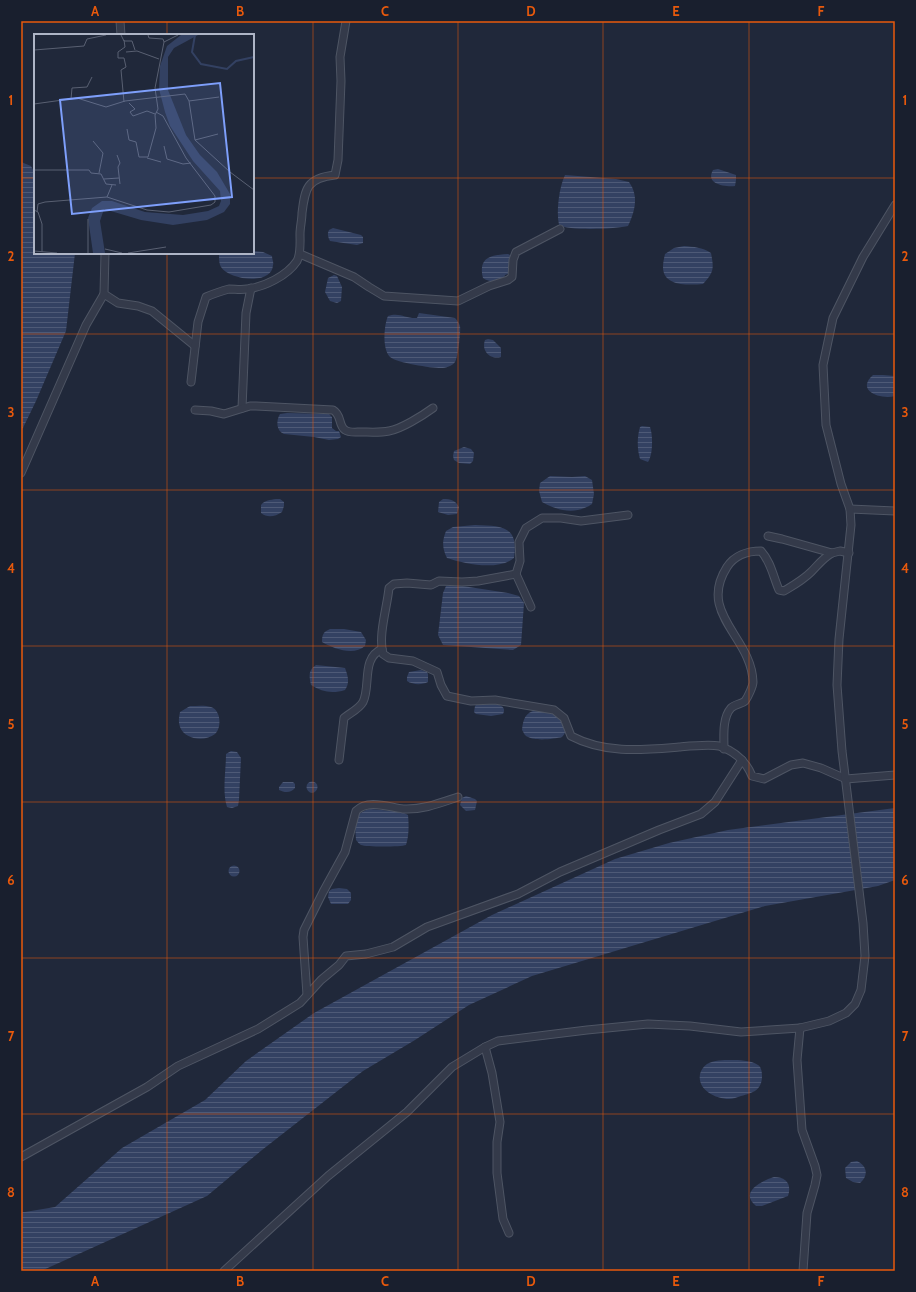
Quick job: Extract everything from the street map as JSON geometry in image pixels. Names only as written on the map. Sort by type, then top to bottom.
[{"type":"street","points":[[120,21],[121,34]]},
{"type":"street","points":[[191,382],[198,322],[206,297],[230,289],[251,288],[282,275],[296,261],[300,254],[300,232],[305,192],[315,180],[326,176],[335,175],[338,160],[341,81],[340,57],[346,21]]},
{"type":"street","points":[[224,1271],[328,1176],[407,1112],[452,1067],[498,1041],[648,1024],[690,1026],[741,1032],[800,1028],[829,1020],[846,1013],[855,1004],[861,990],[865,956],[863,923],[846,780],[837,685],[839,639],[851,524],[850,509],[841,484],[826,425],[823,365],[833,318],[863,257],[895,206]]},
{"type":"street","points":[[300,254],[354,277],[384,296],[458,301],[489,286],[508,280],[512,277],[513,260],[516,252],[560,230]]},
{"type":"street","points":[[21,473],[86,325],[104,294],[105,254]]},
{"type":"street","points":[[242,408],[246,313],[251,288]]},
{"type":"street","points":[[104,294],[118,303],[138,306],[152,311],[195,346]]},
{"type":"street","points":[[195,410],[224,414],[250,406],[256,406],[333,410],[338,413],[344,430],[362,432],[390,431],[415,420],[433,408]]},
{"type":"street","points":[[850,509],[895,511]]},
{"type":"street","points":[[531,607],[516,574],[520,561],[519,542],[526,528],[542,518],[561,518],[581,521],[628,515]]},
{"type":"street","points":[[768,536],[832,553]]},
{"type":"street","points":[[724,749],[724,723],[732,708],[744,701],[753,684],[752,672],[745,653],[720,610],[718,588],[723,574],[731,561],[744,554],[753,551],[760,551],[770,564],[779,590],[784,591],[805,577],[821,563],[824,557],[832,553],[849,552]]},
{"type":"street","points":[[516,574],[478,581],[439,581],[431,585],[407,583],[394,584],[389,588],[384,622],[383,654],[389,658],[413,661],[437,672],[441,685],[447,696],[471,701],[495,700],[554,710],[564,718],[570,736],[582,742],[608,748],[631,750],[718,746],[735,754],[742,760],[747,765],[752,776],[764,779],[791,765],[803,762],[821,768],[846,780],[895,775]]},
{"type":"street","points":[[339,760],[344,718],[358,708],[364,701],[370,663],[375,652],[382,649]]},
{"type":"street","points":[[21,1157],[147,1087],[178,1066],[258,1029],[300,1003],[321,980],[339,965],[346,956],[366,954],[393,947],[427,927],[518,894],[560,872],[701,814],[715,802],[742,760]]},
{"type":"street","points":[[307,995],[303,937],[304,930],[345,852],[356,811],[360,806],[371,804],[403,808],[422,808],[458,797]]},
{"type":"street","points":[[800,1028],[798,1067],[802,1130],[817,1175],[807,1213],[802,1271]]},
{"type":"street","points":[[485,1047],[492,1073],[500,1122],[497,1142],[498,1184],[502,1219],[509,1233]]},
{"type":"water","points":[[21,162],[31,166],[34,172],[34,254],[75,254],[66,331],[21,432]]},
{"type":"water","points":[[718,169],[736,175],[735,186],[717,184],[712,179],[711,175],[713,170]]},
{"type":"water","points":[[565,175],[616,179],[629,182],[634,193],[635,204],[633,215],[628,226],[604,229],[582,229],[559,225],[559,200],[561,186]]},
{"type":"water","points":[[333,228],[361,235],[363,237],[363,243],[357,245],[330,241],[328,233],[329,230]]},
{"type":"water","points":[[684,246],[701,248],[711,253],[713,263],[712,270],[703,284],[691,285],[678,283],[667,278],[664,274],[663,265],[665,254],[674,248]]},
{"type":"water","points":[[254,251],[263,252],[272,256],[273,265],[271,272],[266,276],[250,279],[241,278],[225,272],[220,266],[219,255],[254,254]]},
{"type":"water","points":[[496,255],[510,255],[510,273],[505,275],[504,278],[496,281],[488,281],[483,278],[482,266],[487,258]]},
{"type":"water","points":[[334,275],[337,276],[342,287],[341,301],[337,303],[330,301],[325,292],[328,278]]},
{"type":"water","points":[[419,313],[455,318],[458,322],[460,326],[459,344],[456,360],[452,365],[441,368],[414,365],[394,359],[387,353],[384,337],[388,316],[400,315],[410,318],[417,318]]},
{"type":"water","points":[[485,340],[493,340],[501,348],[501,357],[497,358],[487,354],[484,344]]},
{"type":"water","points":[[873,375],[895,376],[895,396],[883,397],[868,390],[868,381]]},
{"type":"water","points":[[280,414],[329,414],[332,417],[332,428],[339,431],[341,437],[338,439],[329,440],[281,433],[278,428],[278,419]]},
{"type":"water","points":[[640,427],[650,427],[651,431],[652,450],[648,462],[640,459],[638,451],[638,435]]},
{"type":"water","points":[[464,447],[471,449],[474,453],[473,461],[470,464],[459,463],[454,460],[454,451]]},
{"type":"water","points":[[550,476],[585,476],[592,480],[594,494],[592,504],[580,510],[573,511],[554,508],[542,502],[539,491],[540,483]]},
{"type":"water","points":[[280,499],[284,502],[282,512],[271,516],[266,516],[261,513],[261,505],[264,502]]},
{"type":"water","points":[[443,499],[451,500],[456,503],[459,507],[457,514],[448,515],[438,512],[439,502]]},
{"type":"water","points":[[475,525],[500,527],[511,533],[514,539],[515,547],[514,558],[499,564],[481,565],[447,558],[443,544],[446,531],[453,527]]},
{"type":"water","points":[[456,585],[519,596],[524,603],[521,645],[513,650],[443,645],[438,635],[443,593],[446,586]]},
{"type":"water","points":[[330,629],[344,629],[361,632],[366,640],[365,646],[355,651],[350,651],[327,645],[322,642],[322,637],[326,631]]},
{"type":"water","points":[[316,665],[345,668],[348,685],[345,690],[327,692],[311,685],[310,674]]},
{"type":"water","points":[[421,670],[427,672],[428,682],[418,684],[407,681],[409,672]]},
{"type":"water","points":[[491,703],[503,707],[503,714],[491,716],[476,714],[474,712],[477,704]]},
{"type":"water","points":[[190,706],[211,707],[217,712],[219,715],[219,728],[215,734],[211,737],[201,739],[186,735],[180,727],[179,718],[180,712]]},
{"type":"water","points":[[536,710],[556,715],[562,721],[565,728],[565,733],[562,737],[533,739],[525,735],[522,730],[524,720],[529,713]]},
{"type":"water","points":[[231,751],[237,752],[241,758],[238,806],[232,808],[227,807],[224,788],[226,754]]},
{"type":"water","points":[[312,781],[316,783],[318,787],[316,791],[312,793],[308,791],[306,787],[308,783]]},
{"type":"water","points":[[283,782],[293,782],[295,784],[295,788],[288,792],[279,790],[279,787]]},
{"type":"water","points":[[466,796],[477,801],[475,810],[466,811],[460,805],[462,798]]},
{"type":"water","points":[[895,808],[895,880],[878,886],[765,906],[532,976],[469,1005],[363,1071],[262,1150],[207,1196],[41,1271],[21,1271],[21,1212],[55,1207],[122,1148],[205,1100],[246,1061],[314,1013],[492,915],[615,859],[669,843],[728,830]]},
{"type":"water","points":[[371,809],[402,812],[408,815],[408,838],[406,845],[364,846],[359,844],[356,840],[355,825],[359,814]]},
{"type":"water","points":[[234,865],[238,867],[240,871],[238,875],[234,877],[230,875],[228,871],[230,867]]},
{"type":"water","points":[[339,888],[347,889],[351,893],[351,900],[348,904],[331,904],[328,897],[329,891]]},
{"type":"water","points":[[722,1060],[741,1060],[755,1063],[761,1069],[762,1081],[759,1088],[756,1090],[749,1094],[724,1099],[708,1092],[701,1085],[700,1074],[702,1069],[707,1064]]},
{"type":"water","points":[[857,1161],[863,1165],[866,1171],[865,1177],[860,1183],[853,1182],[846,1178],[845,1168],[851,1162]]},
{"type":"water","points":[[774,1177],[782,1178],[787,1182],[789,1188],[788,1196],[762,1206],[756,1206],[751,1201],[751,1192],[758,1184]]}]
